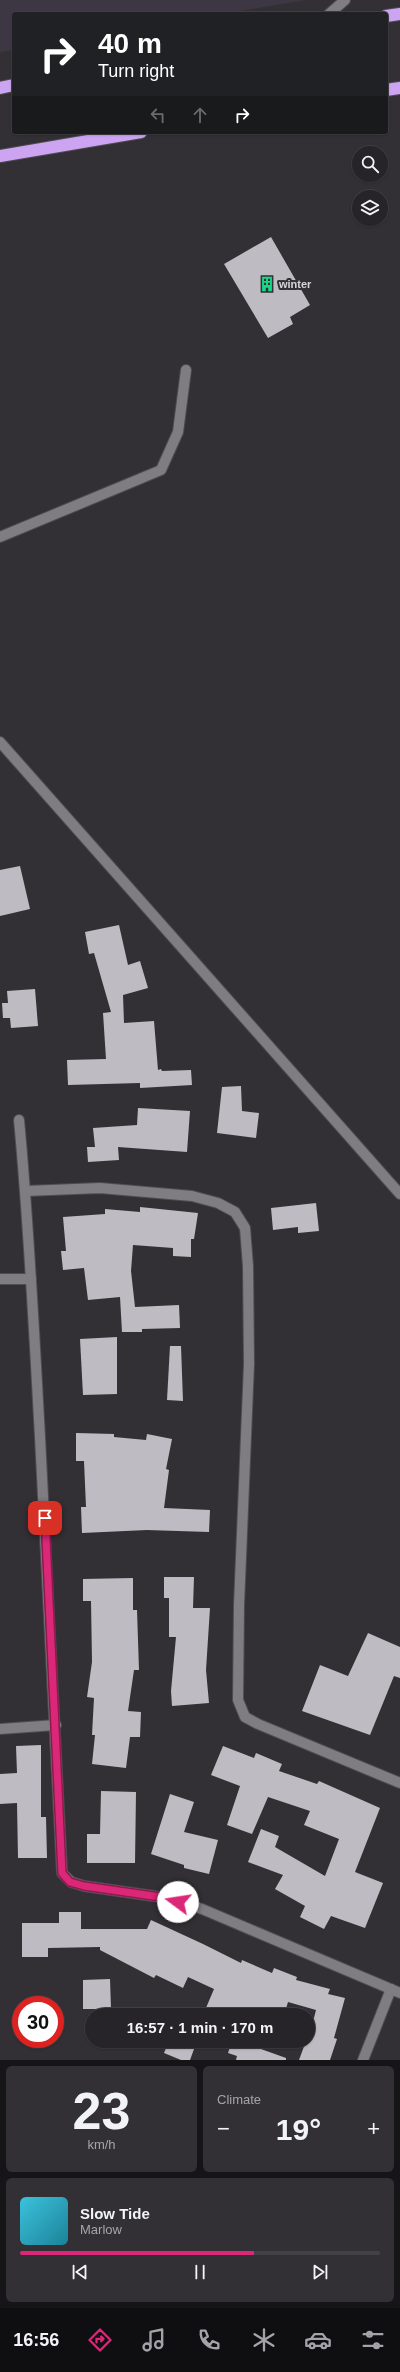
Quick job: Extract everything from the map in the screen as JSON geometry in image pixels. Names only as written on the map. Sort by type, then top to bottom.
[{"type":"highway","points":[[388,16],[400,14]]},
{"type":"highway","points":[[0,88],[12,85]]},
{"type":"highway","points":[[388,90],[400,88]]},
{"type":"highway","points":[[0,156],[129,134]]},
{"type":"street","points":[[331,12],[345,0]]},
{"type":"street","points":[[0,537],[161,470],[178,432],[186,370]]},
{"type":"street","points":[[0,742],[400,1194]]},
{"type":"street","points":[[19,1120],[26,1191],[56,1725],[62,1873],[70,1882],[167,1898],[202,1909],[396,1991],[363,2060]]},
{"type":"street","points":[[26,1191],[100,1188],[192,1196],[218,1203],[234,1212],[245,1228],[248,1266],[249,1364],[239,1605],[238,1700],[245,1717],[258,1724],[400,1783]]},
{"type":"street","points":[[0,1279],[31,1279]]},
{"type":"street","points":[[0,1729],[56,1725]]},
{"type":"shaded area","points":[[0,0],[305,0],[235,12],[12,12],[12,50],[0,52]]},
{"type":"building","name":"winter","points":[[271,237],[310,305],[290,317],[293,324],[268,338],[224,264]]},
{"type":"building","points":[[20,866],[30,909],[0,916],[0,870]]},
{"type":"building","points":[[119,925],[128,965],[140,961],[148,988],[123,995],[124,1023],[154,1021],[158,1070],[191,1070],[192,1085],[140,1088],[140,1083],[68,1085],[67,1060],[106,1059],[103,1013],[111,1012],[94,953],[89,954],[85,932]]},
{"type":"building","points":[[35,989],[38,1026],[11,1028],[10,1018],[3,1018],[2,1003],[8,1003],[7,991]]},
{"type":"building","points":[[241,1086],[242,1111],[259,1113],[256,1138],[217,1133],[222,1087]]},
{"type":"building","points":[[138,1108],[190,1111],[187,1152],[118,1147],[119,1160],[88,1162],[87,1147],[95,1147],[93,1128],[137,1125]]},
{"type":"building","points":[[316,1203],[319,1231],[298,1233],[298,1227],[273,1230],[271,1208]]},
{"type":"building","points":[[140,1207],[198,1213],[194,1239],[191,1239],[191,1257],[173,1256],[173,1248],[133,1245],[131,1271],[135,1307],[179,1305],[180,1328],[142,1329],[142,1332],[122,1332],[120,1297],[88,1300],[84,1268],[63,1270],[61,1251],[66,1251],[63,1217],[105,1214],[105,1209],[140,1212]]},
{"type":"building","points":[[117,1337],[117,1394],[83,1395],[80,1339]]},
{"type":"building","points":[[170,1346],[181,1346],[183,1401],[167,1400]]},
{"type":"building","points":[[76,1433],[114,1434],[114,1437],[146,1440],[147,1434],[172,1439],[166,1469],[169,1470],[164,1508],[210,1510],[209,1532],[147,1530],[82,1533],[81,1507],[86,1507],[84,1461],[76,1461]]},
{"type":"building","points":[[164,1577],[194,1577],[193,1608],[210,1608],[206,1670],[209,1703],[172,1706],[171,1691],[176,1637],[169,1637],[169,1598],[164,1598]]},
{"type":"building","points":[[133,1578],[133,1610],[137,1610],[139,1670],[134,1670],[128,1711],[141,1712],[140,1737],[130,1737],[126,1768],[92,1764],[95,1735],[92,1735],[94,1698],[87,1697],[92,1662],[91,1601],[83,1601],[83,1579]]},
{"type":"building","points":[[368,1633],[400,1647],[400,1678],[394,1676],[370,1735],[302,1711],[320,1665],[348,1676]]},
{"type":"building","points":[[41,1745],[41,1817],[46,1817],[47,1858],[18,1858],[17,1803],[0,1804],[0,1774],[17,1773],[16,1746]]},
{"type":"building","points":[[223,1746],[254,1758],[256,1753],[282,1764],[279,1771],[317,1784],[319,1781],[380,1808],[355,1872],[383,1883],[365,1928],[331,1916],[324,1929],[300,1917],[305,1906],[275,1889],[283,1875],[248,1862],[261,1829],[279,1836],[275,1847],[325,1876],[339,1839],[304,1825],[310,1811],[268,1797],[252,1834],[227,1825],[240,1786],[211,1775]]},
{"type":"building","points":[[101,1791],[136,1792],[135,1863],[87,1863],[87,1834],[100,1834]]},
{"type":"building","points":[[170,1794],[194,1802],[184,1832],[218,1840],[209,1874],[184,1868],[184,1865],[151,1854]]},
{"type":"building","points":[[59,1912],[81,1912],[81,1929],[147,1929],[151,1920],[241,1963],[242,1960],[272,1973],[274,1968],[297,1977],[296,1980],[330,1989],[328,1994],[345,1998],[334,2038],[337,2039],[330,2060],[299,2060],[303,2048],[315,2048],[315,2008],[309,2008],[288,2002],[286,2008],[206,2008],[214,1989],[188,1977],[183,1988],[156,1975],[154,1978],[100,1950],[100,1947],[48,1948],[48,1957],[22,1957],[22,1923],[59,1923]]},
{"type":"building","points":[[110,1979],[111,2008],[83,2009],[83,1980]]},
{"type":"building","points":[[166,2048],[194,2048],[190,2060],[181,2060],[164,2053]]},
{"type":"building","points":[[230,2048],[258,2048],[286,2058],[286,2060],[236,2060],[237,2056],[228,2053]]},
{"type":"place","name":"winter","points":[[267,284]]},
{"type":"route","points":[[45,1518],[62,1873],[70,1882],[84,1886],[167,1898],[178,1902]]}]
